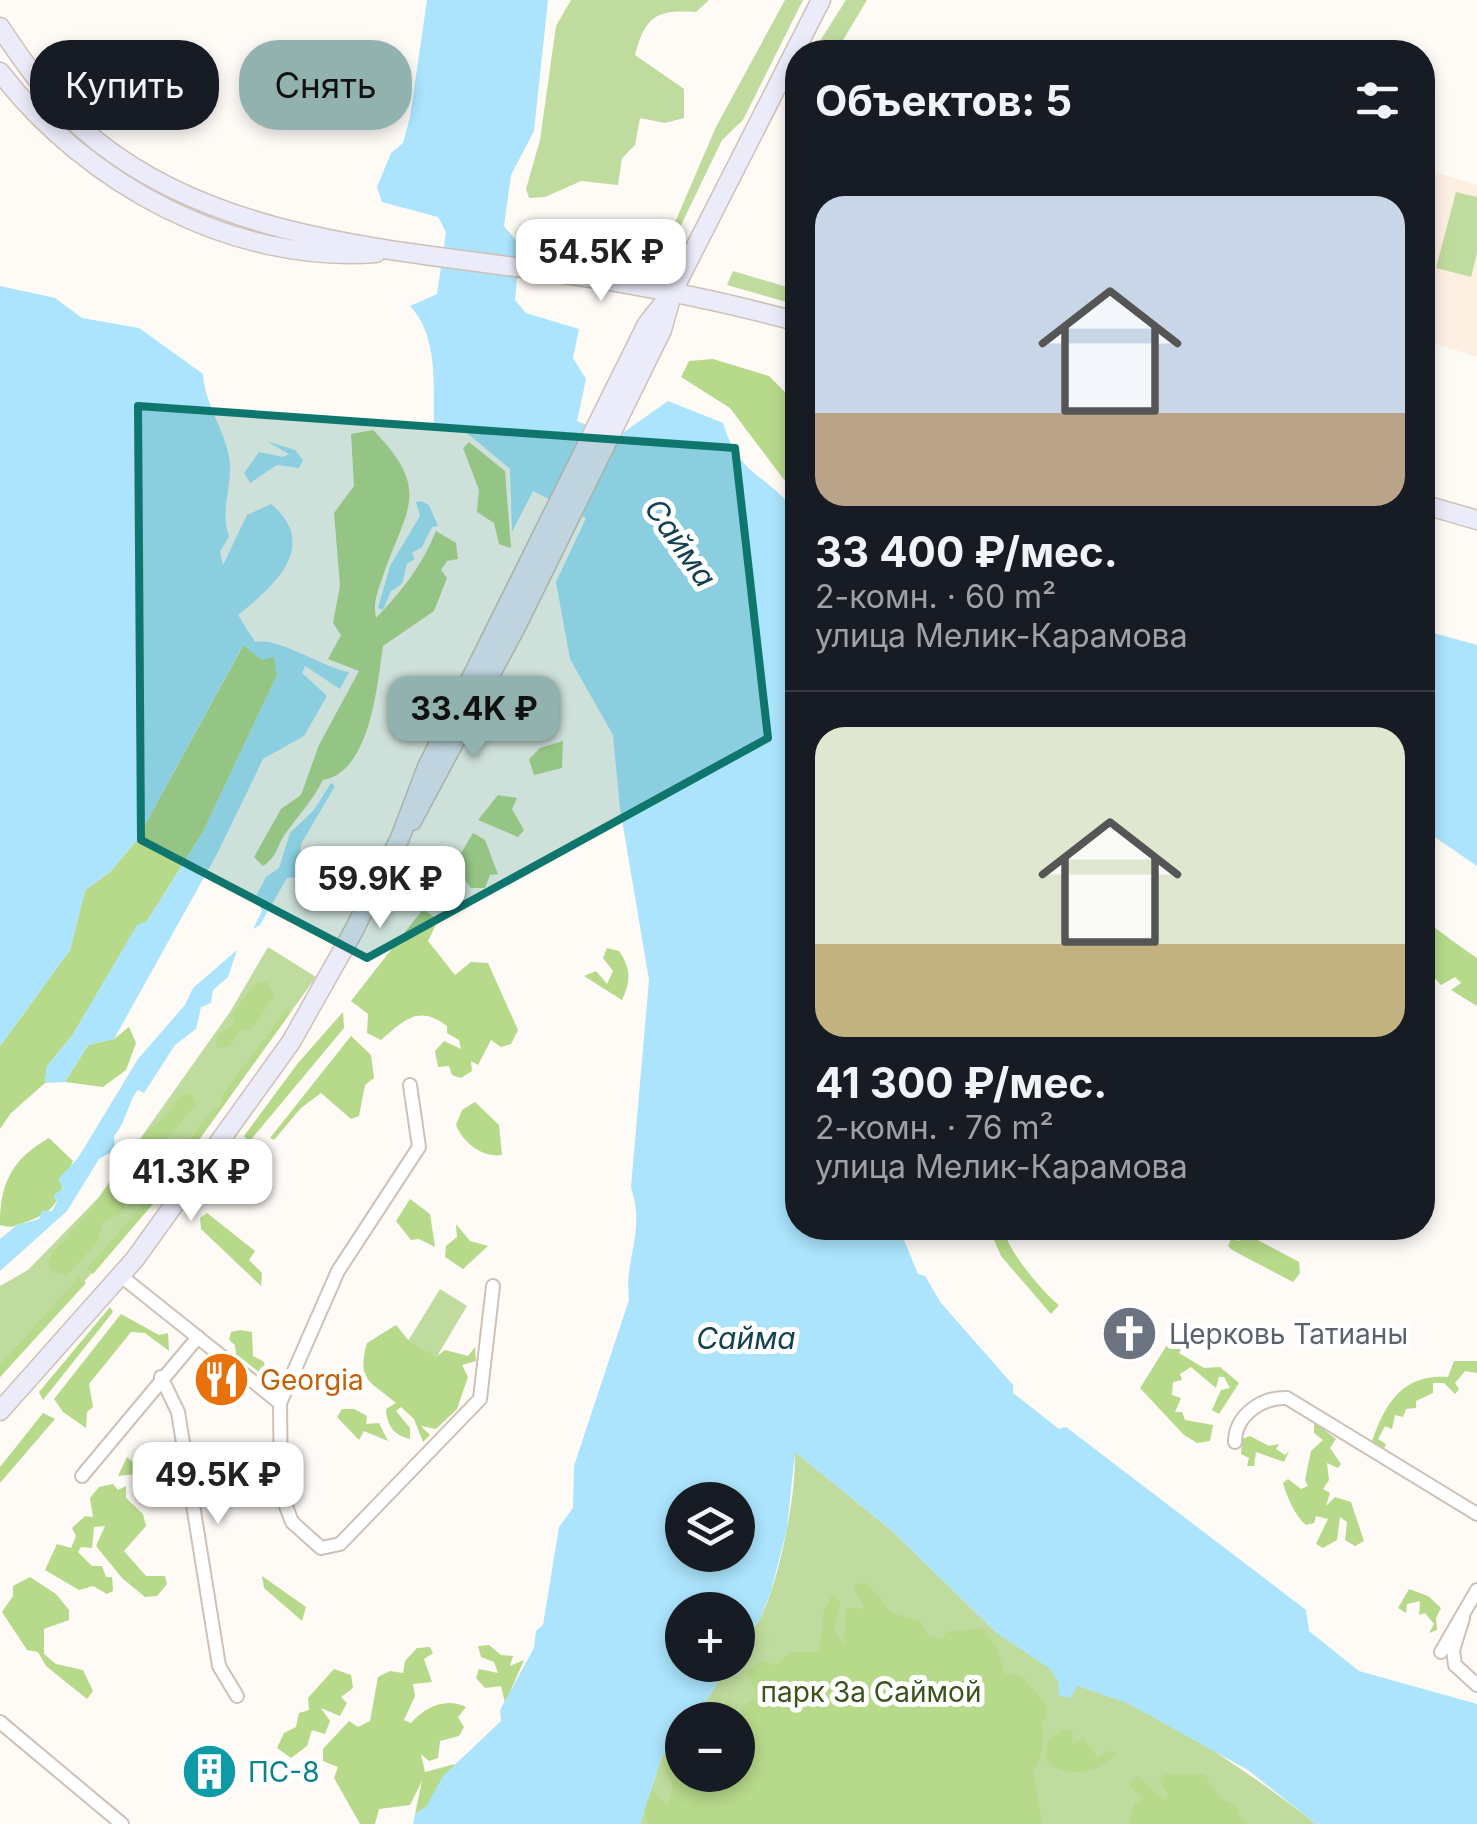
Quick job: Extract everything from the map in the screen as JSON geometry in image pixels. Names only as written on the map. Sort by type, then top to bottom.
[{"type":"main road","points":[[801,40],[821,0]]},
{"type":"main road","points":[[0,27],[34,78],[68,116],[127,163],[201,201],[266,224],[399,253],[673,291],[785,319]]},
{"type":"main road","points":[[0,1411],[121,1276],[299,1030],[400,838],[441,774],[509,621],[785,71]]},
{"type":"main road","points":[[0,72],[84,158],[150,201],[255,240],[311,254],[399,253]]},
{"type":"main road","points":[[1435,508],[1477,520]]},
{"type":"street","points":[[410,1086],[419,1147],[338,1271],[280,1402],[280,1493],[292,1522],[321,1548],[340,1544],[480,1399],[493,1286]]},
{"type":"street","points":[[121,1276],[280,1402]]},
{"type":"street","points":[[82,1476],[198,1337]]},
{"type":"street","points":[[161,1378],[178,1412],[219,1666],[237,1696]]},
{"type":"street","points":[[1235,1442],[1235,1430],[1250,1410],[1264,1401],[1286,1398],[1304,1405],[1375,1454],[1477,1514]]},
{"type":"street","points":[[1441,1652],[1477,1590]]},
{"type":"street","points":[[1463,1618],[1452,1650],[1454,1666],[1477,1685]]},
{"type":"street","points":[[0,1722],[122,1824]]},
{"type":"highlighted area","points":[[138,406],[735,448],[768,738],[367,958],[141,840]]},
{"type":"shaded area","points":[[1437,173],[1477,185],[1477,357],[1435,344]]},
{"type":"green space","points":[[571,0],[709,0],[696,12],[662,14],[648,23],[635,55],[684,89],[684,118],[665,123],[640,118],[635,145],[622,158],[618,185],[581,181],[545,197],[529,198],[526,189],[540,140],[556,26]]},
{"type":"green space","points":[[785,0],[803,0],[743,120],[722,140],[672,244],[667,241],[716,127]]},
{"type":"green space","points":[[846,0],[867,0],[843,40],[821,40]]},
{"type":"green space","points":[[1456,192],[1477,197],[1477,253],[1471,277],[1436,268]]},
{"type":"green space","points":[[733,271],[785,286],[785,302],[727,285]]},
{"type":"green space","points":[[713,359],[769,376],[785,392],[785,481],[730,408],[681,377],[689,361]]},
{"type":"green space","points":[[373,430],[392,451],[409,486],[405,517],[377,594],[376,618],[410,578],[436,531],[456,543],[458,559],[447,561],[441,570],[447,578],[434,611],[383,646],[368,725],[351,761],[339,774],[323,780],[263,866],[254,857],[281,809],[301,795],[319,745],[359,671],[328,659],[341,635],[333,623],[340,586],[334,513],[354,486],[351,434]]},
{"type":"green space","points":[[469,442],[505,471],[511,548],[499,544],[494,523],[477,512],[479,490],[463,448]]},
{"type":"green space","points":[[244,644],[275,657],[277,675],[203,832],[147,921],[137,926],[72,1036],[47,1066],[45,1083],[11,1113],[0,1129],[0,1046],[70,950],[85,890],[110,872],[136,841]]},
{"type":"green space","points":[[563,741],[562,768],[534,775],[529,759],[540,748]]},
{"type":"green space","points":[[498,795],[517,798],[512,809],[524,830],[518,837],[478,820]]},
{"type":"green space","points":[[473,833],[485,840],[498,874],[490,875],[485,888],[471,888],[454,865]]},
{"type":"green space","points":[[423,909],[438,920],[428,941],[455,975],[471,962],[488,963],[518,1030],[511,1044],[501,1047],[491,1040],[478,1065],[471,1061],[472,1071],[461,1078],[452,1075],[449,1066],[438,1067],[435,1051],[444,1041],[461,1049],[459,1040],[447,1033],[447,1026],[428,1016],[412,1017],[381,1040],[367,1033],[368,1014],[351,1001]]},
{"type":"green space","points":[[1435,928],[1477,958],[1477,1006],[1451,990],[1461,983],[1455,977],[1441,985],[1435,978]]},
{"type":"green space","points":[[268,947],[316,977],[152,1205],[0,1377],[0,1286],[28,1270],[98,1198],[230,1012]]},
{"type":"green space","points":[[607,948],[619,951],[628,969],[622,1000],[584,976],[596,971],[607,984],[613,971],[603,958]]},
{"type":"green space","points":[[267,982],[274,996],[252,1029],[239,1030],[230,1045],[216,1048],[217,1035],[233,1025],[233,1014],[254,984]]},
{"type":"green space","points":[[286,1010],[291,1012],[152,1205],[93,1274],[87,1269],[144,1203],[212,1110],[220,1107],[223,1094]]},
{"type":"green space","points":[[343,1012],[344,1028],[249,1142],[244,1136],[298,1063]]},
{"type":"green space","points":[[129,1027],[136,1043],[126,1070],[103,1087],[65,1082],[88,1045],[114,1039]]},
{"type":"green space","points":[[351,1036],[371,1055],[374,1078],[365,1085],[359,1116],[351,1119],[321,1093],[301,1108],[274,1140],[270,1138]]},
{"type":"green space","points":[[190,1092],[196,1103],[134,1181],[122,1213],[103,1221],[97,1242],[67,1275],[53,1272],[48,1263],[52,1253],[88,1212],[145,1134],[169,1112],[176,1099]]},
{"type":"green space","points":[[475,1102],[499,1125],[502,1155],[481,1152],[459,1132],[456,1125],[462,1110]]},
{"type":"green space","points":[[49,1138],[73,1161],[57,1200],[37,1218],[9,1227],[0,1225],[2,1197],[11,1174],[26,1155]]},
{"type":"green space","points":[[410,1199],[430,1214],[435,1247],[419,1239],[411,1240],[396,1221]]},
{"type":"green space","points":[[207,1213],[255,1251],[249,1260],[262,1273],[261,1286],[201,1229],[200,1218]]},
{"type":"green space","points":[[456,1224],[470,1241],[488,1246],[463,1269],[445,1257],[446,1246],[457,1237]]},
{"type":"green space","points":[[994,1240],[1008,1240],[1028,1272],[1059,1305],[1051,1314],[1001,1256]]},
{"type":"green space","points":[[1231,1240],[1258,1240],[1299,1262],[1300,1273],[1293,1282],[1228,1246]]},
{"type":"green space","points":[[79,1277],[86,1283],[0,1377],[0,1365]]},
{"type":"green space","points":[[440,1289],[467,1306],[436,1358],[408,1341]]},
{"type":"green space","points":[[110,1307],[113,1312],[43,1400],[39,1392]]},
{"type":"green space","points":[[121,1314],[159,1335],[168,1333],[169,1351],[145,1333],[131,1332],[89,1384],[93,1407],[87,1412],[86,1428],[63,1412],[54,1399]]},
{"type":"green space","points":[[396,1325],[409,1341],[436,1357],[445,1350],[468,1356],[475,1347],[476,1361],[462,1365],[468,1377],[457,1409],[436,1429],[421,1426],[430,1435],[423,1442],[414,1419],[401,1407],[396,1411],[410,1428],[410,1439],[392,1429],[386,1409],[396,1403],[373,1385],[363,1366],[367,1343]]},
{"type":"green space","points":[[231,1332],[252,1332],[253,1356],[263,1361],[269,1374],[259,1372],[236,1354],[235,1345],[229,1340]]},
{"type":"green space","points":[[1176,1342],[1183,1346],[1179,1353],[1204,1368],[1220,1367],[1239,1383],[1219,1414],[1212,1410],[1221,1390],[1230,1388],[1224,1377],[1219,1377],[1216,1388],[1191,1367],[1180,1374],[1182,1380],[1173,1382],[1172,1395],[1181,1398],[1175,1412],[1182,1412],[1185,1420],[1213,1425],[1210,1441],[1197,1443],[1184,1435],[1140,1388],[1167,1345]]},
{"type":"green space","points":[[1454,1361],[1477,1361],[1477,1373],[1465,1371],[1455,1383],[1459,1389],[1455,1394],[1444,1383],[1433,1383],[1433,1393],[1416,1401],[1416,1408],[1406,1409],[1403,1417],[1395,1415],[1392,1429],[1385,1426],[1378,1439],[1386,1444],[1384,1449],[1376,1449],[1371,1444],[1376,1430],[1397,1395],[1418,1380],[1448,1377]]},
{"type":"green space","points":[[342,1409],[354,1409],[367,1416],[366,1424],[379,1423],[388,1441],[364,1431],[359,1440],[337,1417]]},
{"type":"green space","points":[[43,1413],[55,1419],[0,1483],[0,1467]]},
{"type":"green space","points":[[1314,1422],[1336,1439],[1330,1448],[1341,1464],[1338,1468],[1327,1463],[1329,1480],[1323,1489],[1330,1493],[1326,1506],[1335,1497],[1351,1502],[1364,1541],[1355,1546],[1345,1540],[1347,1522],[1340,1517],[1337,1540],[1323,1548],[1316,1544],[1328,1519],[1316,1516],[1314,1523],[1306,1525],[1283,1483],[1288,1479],[1301,1489],[1308,1486],[1305,1480],[1311,1451],[1323,1440],[1314,1433]]},
{"type":"green space","points":[[1250,1436],[1269,1446],[1279,1444],[1276,1449],[1285,1455],[1289,1451],[1284,1462],[1256,1452],[1254,1466],[1247,1466],[1249,1458],[1241,1454],[1242,1439]]},
{"type":"green space","points":[[169,1441],[176,1470],[118,1476],[127,1457],[134,1463],[145,1457],[150,1462],[164,1450],[164,1459],[168,1457]]},
{"type":"green space","name":"парк За Саймой","points":[[794,1451],[891,1530],[997,1633],[1050,1668],[1073,1691],[1077,1685],[1102,1691],[1165,1721],[1235,1765],[1316,1824],[640,1824],[665,1752],[665,1792],[755,1792],[755,1702],[706,1702],[718,1682],[755,1682],[755,1626],[767,1603],[780,1561],[795,1467]]},
{"type":"green space","points":[[113,1484],[118,1490],[126,1486],[126,1498],[143,1514],[146,1526],[124,1551],[146,1576],[165,1576],[167,1584],[157,1596],[145,1597],[122,1578],[96,1546],[105,1526],[94,1527],[92,1548],[81,1547],[78,1552],[92,1566],[102,1566],[106,1577],[112,1577],[113,1591],[107,1594],[93,1586],[79,1590],[45,1570],[57,1544],[71,1548],[76,1536],[72,1528],[85,1516],[93,1517],[90,1498],[99,1487]]},
{"type":"green space","points":[[262,1576],[306,1607],[302,1621],[264,1588]]},
{"type":"green space","points":[[30,1577],[56,1594],[69,1610],[69,1620],[44,1629],[44,1654],[56,1664],[83,1670],[93,1691],[87,1699],[46,1666],[38,1652],[27,1650],[2,1612],[13,1596],[13,1586]]},
{"type":"green space","points":[[866,1582],[891,1612],[920,1622],[927,1635],[941,1640],[947,1632],[983,1628],[996,1646],[1005,1674],[1021,1675],[1046,1705],[1047,1717],[1041,1721],[1041,1754],[1033,1771],[1042,1824],[648,1824],[644,1808],[652,1790],[668,1806],[672,1792],[755,1792],[755,1702],[748,1702],[758,1698],[751,1682],[755,1682],[755,1666],[762,1660],[776,1666],[790,1652],[819,1652],[824,1612],[832,1595],[840,1601],[834,1630],[844,1646],[846,1608],[866,1609],[852,1586]]},
{"type":"green space","points":[[1409,1589],[1428,1596],[1441,1608],[1436,1618],[1437,1630],[1429,1633],[1434,1624],[1425,1613],[1419,1615],[1420,1601],[1407,1604],[1406,1613],[1398,1608]]},
{"type":"green space","points":[[489,1645],[501,1655],[513,1656],[510,1666],[524,1660],[505,1703],[501,1686],[485,1688],[476,1678],[479,1669],[498,1673],[494,1662],[481,1657],[478,1646]]},
{"type":"green space","points":[[430,1647],[433,1653],[424,1659],[432,1682],[413,1684],[415,1696],[404,1720],[411,1723],[429,1708],[444,1703],[466,1707],[458,1717],[464,1727],[459,1736],[440,1741],[438,1758],[429,1761],[421,1754],[425,1772],[455,1764],[426,1807],[415,1814],[422,1781],[410,1805],[379,1809],[375,1824],[360,1824],[334,1778],[338,1767],[323,1761],[323,1749],[349,1721],[358,1727],[370,1721],[378,1677],[390,1671],[403,1673],[405,1661],[417,1648]]},
{"type":"green space","points":[[334,1669],[351,1675],[353,1688],[341,1697],[347,1703],[340,1716],[321,1708],[330,1721],[325,1734],[312,1730],[307,1746],[291,1758],[277,1748],[284,1733],[296,1727],[299,1713],[309,1710],[308,1698]]},
{"type":"green space","points":[[1064,1729],[1073,1731],[1072,1745],[1084,1739],[1097,1757],[1109,1751],[1116,1754],[1100,1766],[1082,1772],[1054,1767],[1046,1761],[1048,1746]]},
{"type":"green space","points":[[1166,1774],[1204,1774],[1224,1800],[1236,1805],[1240,1819],[1249,1824],[1129,1824],[1134,1805],[1142,1799],[1129,1784],[1138,1776],[1165,1802],[1169,1795],[1159,1779]]},
{"type":"water","name":"Сайма","points":[[427,0],[548,0],[534,131],[511,175],[504,226],[520,245],[515,300],[526,313],[579,329],[573,358],[586,379],[577,421],[617,437],[668,401],[723,423],[737,455],[785,500],[785,1240],[904,1240],[918,1274],[925,1276],[941,1303],[1013,1385],[1013,1393],[1059,1429],[1066,1427],[1306,1610],[1309,1631],[1359,1671],[1477,1704],[1477,1824],[1316,1824],[1248,1770],[1127,1703],[1077,1686],[1071,1698],[1059,1696],[1058,1681],[1049,1668],[997,1633],[891,1530],[795,1452],[787,1529],[771,1591],[755,1625],[755,1592],[665,1592],[665,1682],[718,1682],[706,1702],[665,1702],[665,1753],[640,1824],[413,1824],[415,1814],[426,1807],[443,1776],[501,1721],[500,1710],[534,1648],[536,1631],[543,1625],[559,1527],[573,1508],[574,1466],[629,1300],[629,1270],[636,1231],[631,1187],[649,980],[620,808],[613,735],[570,659],[556,582],[586,518],[533,491],[512,532],[510,469],[467,433],[434,427],[430,347],[410,306],[437,294],[446,232],[438,217],[382,202],[377,187],[391,153],[403,143],[406,130],[412,130],[412,103]]},
{"type":"water","points":[[0,286],[55,298],[82,318],[139,328],[203,374],[229,457],[225,517],[229,536],[220,552],[223,565],[247,515],[271,504],[292,535],[292,550],[277,579],[238,615],[255,642],[276,644],[349,672],[340,689],[305,666],[302,673],[327,696],[304,736],[263,759],[217,854],[114,1039],[88,1045],[65,1082],[45,1083],[47,1066],[72,1036],[137,925],[147,921],[203,832],[277,675],[274,657],[262,660],[243,645],[136,841],[110,872],[85,890],[70,950],[0,1046]]},
{"type":"water","points":[[266,441],[295,450],[303,460],[299,468],[277,465],[250,483],[244,473],[259,452],[283,457],[289,454]]},
{"type":"water","points":[[416,502],[429,505],[438,526],[432,527],[422,547],[412,553],[415,559],[407,564],[402,584],[391,591],[383,610],[378,608],[390,566],[420,516]]},
{"type":"water","points":[[1435,633],[1477,645],[1477,866],[1435,837]]},
{"type":"water","points":[[331,783],[335,786],[301,844],[298,877],[287,878],[260,925],[253,929],[262,911],[256,896],[266,877],[279,868],[290,833],[314,810]]},
{"type":"water","points":[[237,950],[228,977],[213,990],[211,1003],[201,1007],[196,1029],[175,1045],[144,1093],[138,1090],[114,1136],[115,1150],[99,1159],[67,1211],[0,1271],[0,1239],[17,1225],[39,1219],[42,1211],[52,1211],[57,1202],[53,1196],[63,1188],[58,1179],[78,1158],[138,1059],[185,1005],[193,988]]},
{"type":"place","name":"Церковь Татианы","points":[[1130,1334]]},
{"type":"place","name":"Georgia","points":[[221,1380]]},
{"type":"place","name":"ПС-8","points":[[209,1772]]}]
